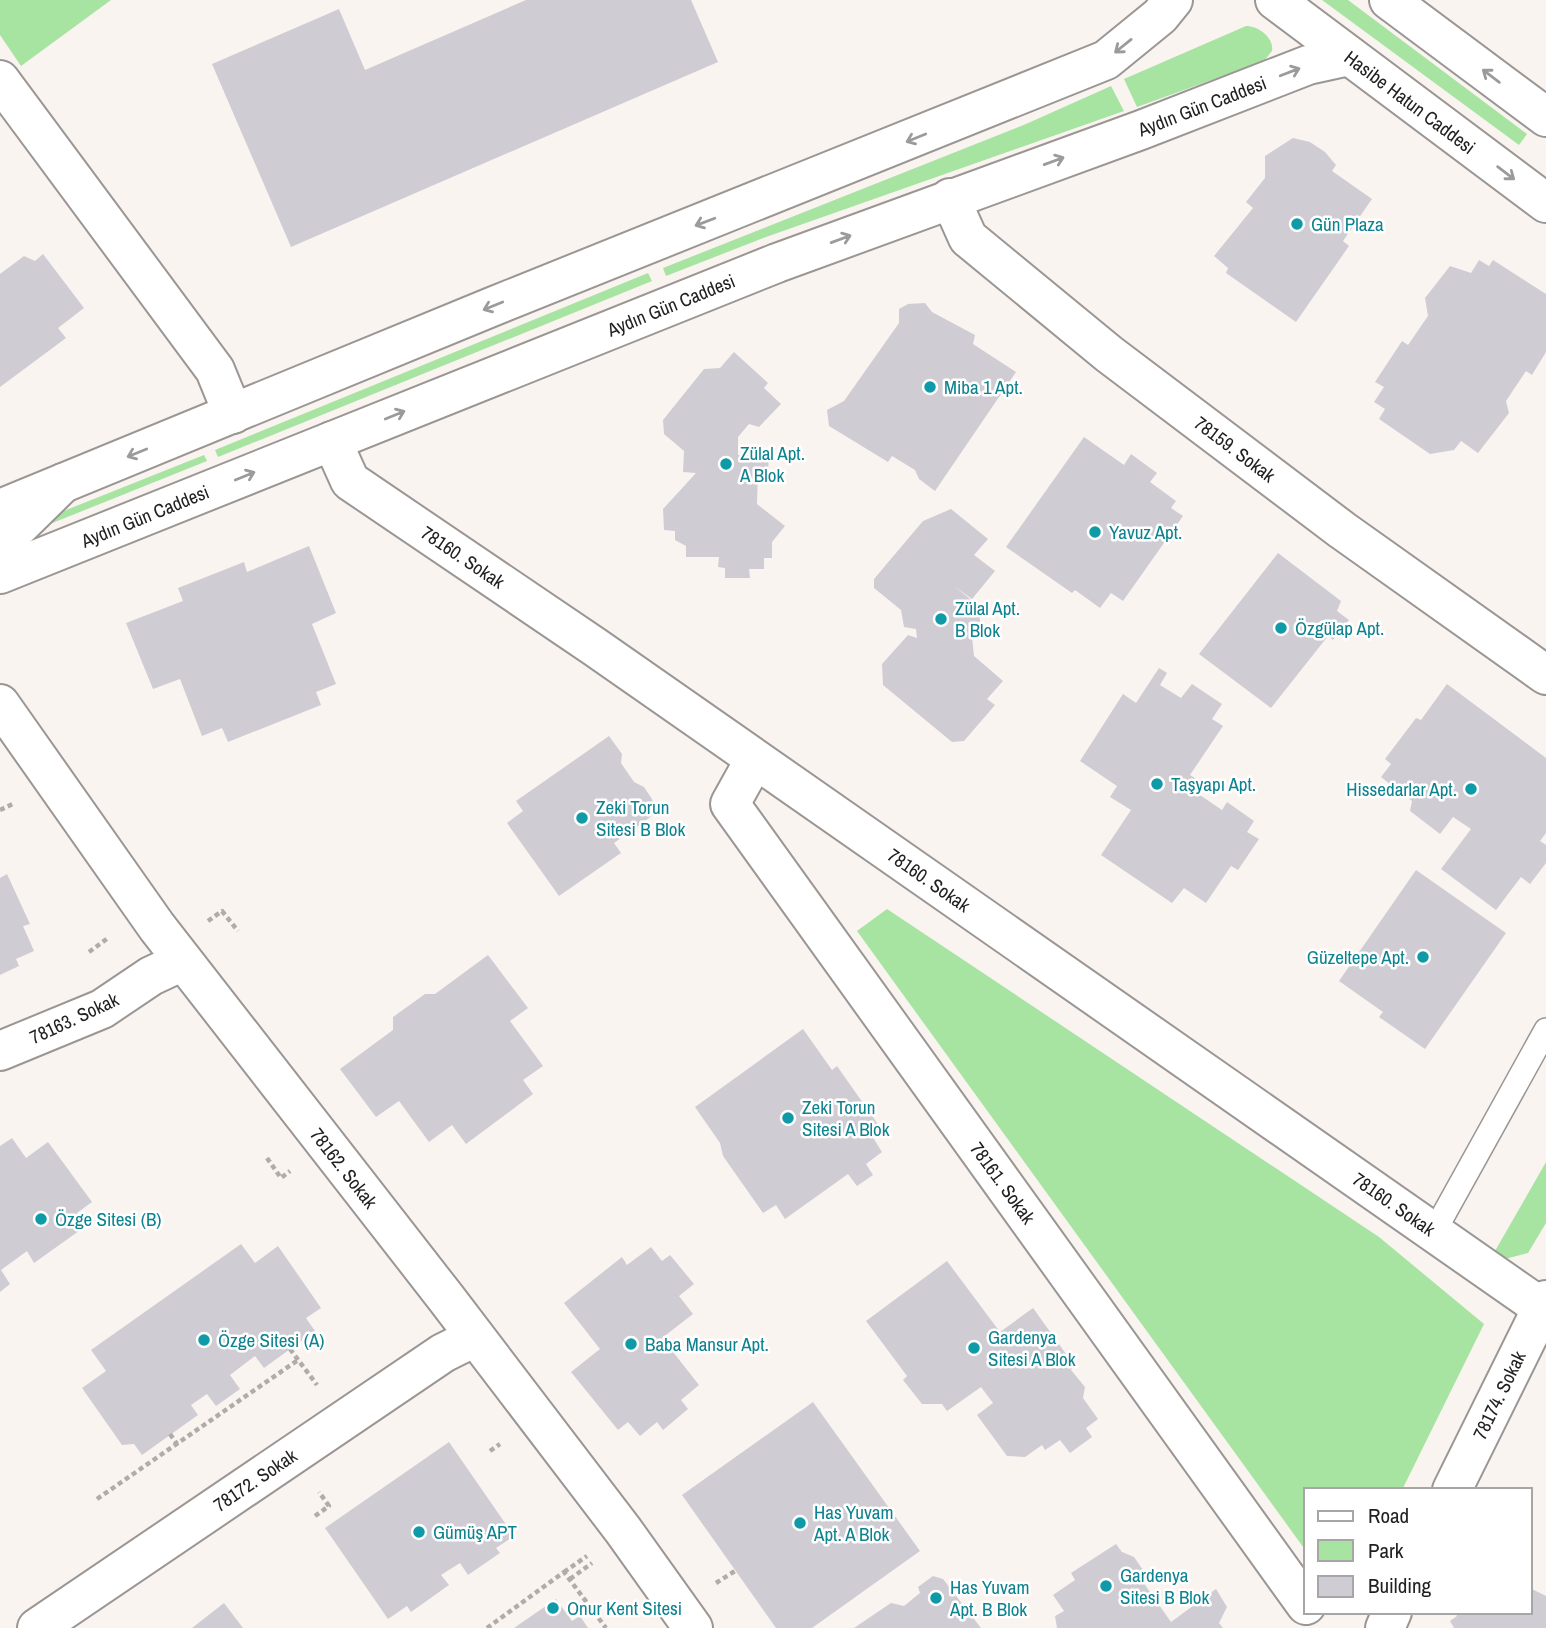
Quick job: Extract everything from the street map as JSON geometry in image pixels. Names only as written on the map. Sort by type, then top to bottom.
[{"type":"street","points":[[0,509],[1106,60],[1160,16],[1173,0]]},
{"type":"street","name":"Hasibe Hatun Caddesi","points":[[1275,0],[1546,203]]},
{"type":"street","points":[[1390,0],[1546,117]]},
{"type":"street","name":"Aydın Gün Caddesi","points":[[0,574],[668,305],[1308,65],[1349,56]]},
{"type":"street","points":[[0,80],[215,370],[233,414]]},
{"type":"street","name":"78159. Sokak","points":[[950,198],[968,238],[1109,354],[1342,530],[1546,675]]},
{"type":"street","name":"78160. Sokak","points":[[332,441],[350,481],[755,759],[1434,1232],[1544,1304]]},
{"type":"street","points":[[0,540],[8,537],[63,483]]},
{"type":"street","name":"78162. Sokak","points":[[0,704],[183,961],[623,1530],[693,1628]]},
{"type":"street","name":"78161. Sokak","points":[[755,759],[730,804],[1304,1602]]},
{"type":"street","name":"78163. Sokak","points":[[0,1051],[102,1009],[151,976],[183,961]]},
{"type":"street","name":"78174. Sokak","points":[[1453,1488],[1544,1304]]},
{"type":"street","name":"78172. Sokak","points":[[37,1628],[443,1353],[475,1337]]},
{"type":"lane","points":[[1434,1232],[1546,1030]]},
{"type":"path","points":[[207,922],[222,911],[237,931]]},
{"type":"path","points":[[89,952],[117,931]]},
{"type":"path","points":[[267,1158],[281,1178],[299,1164]]},
{"type":"path","points":[[290,1349],[317,1385]]},
{"type":"path","points":[[97,1499],[298,1360]]},
{"type":"path","points":[[229,1397],[234,1404]]},
{"type":"path","points":[[170,1434],[177,1444]]},
{"type":"path","points":[[315,1516],[329,1506],[318,1491]]},
{"type":"path","points":[[487,1628],[593,1551]]},
{"type":"path","points":[[570,1579],[599,1559]]},
{"type":"path","points":[[712,1586],[735,1571]]},
{"type":"path","points":[[564,1572],[606,1628]]},
{"type":"green space","points":[[0,0],[111,0],[21,66],[0,35]]},
{"type":"green space","points":[[1322,0],[1348,0],[1527,134],[1519,145]]},
{"type":"green space","points":[[1246,26],[1260,30],[1271,42],[1272,51],[1264,61],[1137,107],[1124,79]]},
{"type":"green space","points":[[1111,86],[1124,111],[766,237],[666,276],[663,268],[1026,124]]},
{"type":"green space","points":[[648,273],[652,281],[218,457],[215,450]]},
{"type":"green space","points":[[204,455],[207,461],[25,534],[21,528]]},
{"type":"green space","points":[[887,909],[1379,1237],[1484,1324],[1403,1488],[1304,1488],[1304,1548],[857,931]]},
{"type":"green space","points":[[1546,1162],[1546,1223],[1528,1253],[1505,1259],[1495,1251]]},
{"type":"building","points":[[526,0],[691,0],[718,62],[291,247],[212,64],[339,9],[365,70]]},
{"type":"building","name":"Gün Plaza","points":[[1293,138],[1310,142],[1325,152],[1336,165],[1332,171],[1372,199],[1343,241],[1349,246],[1296,322],[1226,273],[1228,268],[1214,256],[1253,208],[1246,202],[1265,178],[1265,156]]},
{"type":"building","points":[[43,254],[84,308],[58,328],[66,338],[0,387],[0,274],[24,256],[35,261]]},
{"type":"building","points":[[1479,260],[1489,266],[1493,260],[1546,294],[1546,352],[1532,375],[1526,371],[1506,401],[1509,413],[1478,453],[1461,441],[1454,450],[1430,454],[1379,419],[1385,409],[1374,402],[1384,387],[1375,382],[1402,341],[1408,345],[1428,316],[1425,298],[1450,266],[1471,273]]},
{"type":"building","name":"Miba 1 Apt.","points":[[925,303],[932,312],[975,335],[973,344],[1016,372],[935,491],[919,479],[915,470],[892,456],[888,462],[829,426],[827,410],[844,401],[899,323],[899,309],[908,304]]},
{"type":"building","name":"Zülal Apt. A Blok","points":[[734,352],[768,383],[764,388],[781,404],[759,427],[749,424],[738,437],[738,455],[769,455],[768,473],[758,473],[757,504],[785,526],[772,542],[772,558],[764,558],[764,569],[749,569],[750,578],[725,578],[725,568],[718,567],[719,557],[686,557],[686,546],[675,540],[675,531],[664,530],[663,509],[696,473],[683,472],[684,451],[664,434],[663,420],[704,369],[720,368]]},
{"type":"building","name":"Yavuz Apt.","points":[[1084,437],[1124,465],[1131,454],[1157,473],[1150,482],[1176,501],[1171,508],[1183,516],[1123,601],[1111,593],[1100,608],[1075,590],[1072,593],[1006,547]]},
{"type":"building","name":"Zülal Apt. B Blok","points":[[951,509],[988,539],[974,555],[995,571],[972,599],[954,586],[979,606],[981,636],[972,637],[974,656],[1003,681],[987,699],[995,705],[964,741],[952,742],[883,685],[882,664],[908,635],[917,638],[916,629],[904,627],[901,610],[874,588],[874,579],[923,521]]},
{"type":"building","points":[[309,546],[336,613],[312,624],[336,684],[316,692],[321,705],[228,742],[222,728],[202,736],[180,679],[153,689],[126,623],[183,601],[178,588],[244,562],[247,572]]},
{"type":"building","name":"Özgülap Apt.","points":[[1278,553],[1341,601],[1337,611],[1349,620],[1333,640],[1328,636],[1271,708],[1199,654]]},
{"type":"building","name":"Taşyapı Apt.","points":[[1159,668],[1167,673],[1160,685],[1181,698],[1192,684],[1222,704],[1212,719],[1223,726],[1190,775],[1201,782],[1194,791],[1222,810],[1227,802],[1254,821],[1247,832],[1259,839],[1238,870],[1231,866],[1206,903],[1184,888],[1172,903],[1101,855],[1131,810],[1110,797],[1117,786],[1080,761],[1123,694],[1136,703]]},
{"type":"building","name":"Hissedarlar Apt.","points":[[1447,684],[1546,758],[1546,833],[1540,841],[1546,845],[1546,863],[1530,884],[1521,877],[1496,910],[1441,869],[1471,829],[1453,817],[1440,834],[1410,811],[1412,801],[1381,777],[1391,764],[1385,759],[1416,718],[1421,720]]},
{"type":"building","name":"Zeki Torun Sitesi B Blok","points":[[609,736],[622,754],[621,763],[634,782],[644,787],[652,799],[656,813],[614,843],[621,853],[559,896],[507,823],[523,811],[516,801]]},
{"type":"building","name":"Güzeltepe Apt.","points":[[1416,870],[1506,933],[1425,1049],[1379,1017],[1383,1012],[1339,981]]},
{"type":"building","points":[[7,874],[30,924],[23,926],[34,951],[16,959],[19,966],[0,975],[0,878]]},
{"type":"building","points":[[488,955],[528,1008],[510,1021],[543,1066],[523,1080],[533,1094],[466,1144],[452,1125],[429,1142],[399,1101],[376,1117],[340,1069],[393,1030],[393,1017],[425,994],[435,994]]},
{"type":"building","name":"Zeki Torun Sitesi A Blok","points":[[803,1029],[832,1070],[837,1066],[882,1130],[872,1136],[882,1152],[866,1164],[873,1175],[857,1186],[848,1174],[785,1219],[776,1205],[763,1213],[723,1156],[720,1143],[695,1107]]},
{"type":"building","name":"Özge Sitesi (B)","points":[[12,1138],[26,1158],[48,1142],[92,1202],[77,1213],[86,1226],[34,1263],[27,1251],[1,1270],[10,1284],[0,1292],[0,1146]]},
{"type":"building","name":"Özge Sitesi (A)","points":[[241,1244],[255,1263],[278,1246],[321,1308],[306,1318],[315,1331],[264,1368],[255,1356],[230,1375],[240,1389],[216,1406],[207,1394],[191,1405],[198,1415],[142,1455],[134,1444],[122,1445],[82,1388],[106,1371],[91,1350]]},
{"type":"building","name":"Baba Mansur Apt.","points":[[651,1247],[662,1261],[670,1255],[694,1284],[679,1296],[693,1314],[662,1338],[699,1385],[681,1400],[688,1409],[663,1430],[657,1422],[640,1436],[628,1422],[618,1430],[571,1372],[600,1349],[564,1303],[622,1257],[627,1265]]},
{"type":"building","name":"Gardenya Sitesi A Blok","points":[[947,1261],[1000,1332],[1033,1308],[1074,1365],[1071,1370],[1085,1387],[1083,1398],[1098,1419],[1086,1428],[1092,1437],[1070,1453],[1060,1440],[1045,1450],[1042,1445],[1025,1457],[1007,1456],[977,1415],[993,1403],[981,1387],[947,1411],[942,1404],[922,1404],[903,1380],[907,1376],[866,1321]]},
{"type":"building","name":"Has Yuvam Apt. A Blok","points":[[813,1402],[920,1551],[812,1628],[776,1628],[682,1495]]},
{"type":"building","name":"Gümüş APT","points":[[449,1442],[514,1536],[496,1548],[500,1553],[468,1575],[460,1563],[441,1575],[449,1585],[411,1612],[407,1606],[388,1619],[325,1528]]},
{"type":"building","name":"Gardenya Sitesi B Blok","points":[[1116,1544],[1122,1552],[1134,1557],[1145,1573],[1143,1582],[1171,1622],[1216,1589],[1227,1607],[1219,1623],[1223,1628],[1057,1628],[1055,1616],[1064,1611],[1053,1595],[1075,1580],[1071,1573]]},
{"type":"building","name":"Has Yuvam Apt. B Blok","points":[[933,1576],[943,1579],[981,1628],[854,1628],[891,1603],[904,1606],[920,1593],[918,1587]]},
{"type":"building","points":[[1532,1589],[1546,1596],[1546,1628],[1454,1628],[1450,1621],[1456,1614],[1532,1614]]},
{"type":"building","name":"Onur Kent Sitesi","points":[[556,1599],[572,1621],[580,1616],[588,1628],[514,1628]]},
{"type":"building","points":[[224,1603],[243,1628],[192,1628]]},
{"type":"place","name":"Gün Plaza","points":[[1297,224]]},
{"type":"place","name":"Miba 1 Apt.","points":[[930,387]]},
{"type":"place","name":"Zülal Apt. A Blok","points":[[726,464]]},
{"type":"place","name":"Yavuz Apt.","points":[[1095,532]]},
{"type":"place","name":"Zülal Apt. B Blok","points":[[941,619]]},
{"type":"place","name":"Özgülap Apt.","points":[[1281,628]]},
{"type":"place","name":"Taşyapı Apt.","points":[[1157,784]]},
{"type":"place","name":"Hissedarlar Apt.","points":[[1471,789]]},
{"type":"place","name":"Zeki Torun Sitesi B Blok","points":[[582,818]]},
{"type":"place","name":"Güzeltepe Apt.","points":[[1423,957]]},
{"type":"place","name":"Zeki Torun Sitesi A Blok","points":[[788,1118]]},
{"type":"place","name":"Özge Sitesi (B)","points":[[41,1219]]},
{"type":"place","name":"Özge Sitesi (A)","points":[[204,1340]]},
{"type":"place","name":"Baba Mansur Apt.","points":[[631,1344]]},
{"type":"place","name":"Gardenya Sitesi A Blok","points":[[974,1348]]},
{"type":"place","name":"Has Yuvam Apt. A Blok","points":[[800,1523]]},
{"type":"place","name":"Gümüş APT","points":[[419,1532]]},
{"type":"place","name":"Gardenya Sitesi B Blok","points":[[1106,1586]]},
{"type":"place","name":"Has Yuvam Apt. B Blok","points":[[936,1598]]},
{"type":"place","name":"Onur Kent Sitesi","points":[[553,1608]]}]
